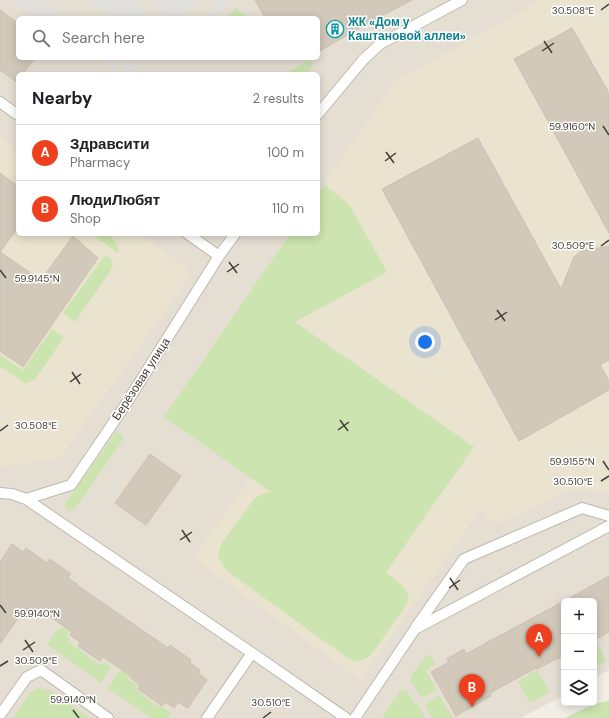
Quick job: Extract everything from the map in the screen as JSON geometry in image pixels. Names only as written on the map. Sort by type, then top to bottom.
[{"type":"lane","points":[[320,112],[363,60],[380,44],[462,0]]},
{"type":"lane","points":[[0,102],[16,114]]},
{"type":"lane","points":[[191,236],[219,256]]},
{"type":"lane","name":"Берёзовая улица","points":[[26,499],[71,485],[124,407],[219,256],[234,236]]},
{"type":"lane","points":[[0,493],[12,494],[26,499],[346,718]]},
{"type":"lane","points":[[355,718],[464,560],[582,508],[609,516]]},
{"type":"lane","points":[[415,629],[609,526]]},
{"type":"lane","points":[[206,718],[252,653]]},
{"type":"lane","points":[[0,715],[27,676],[41,670],[108,718]]},
{"type":"shaded area","points":[[0,0],[609,0],[609,670],[597,676],[597,598],[561,598],[561,697],[521,718],[0,718]]},
{"type":"shaded area","points":[[14,0],[40,0],[55,11],[51,16],[37,16]]},
{"type":"shaded area","points":[[88,0],[137,0],[146,16],[110,16]]},
{"type":"shaded area","points":[[155,0],[194,0],[197,6],[183,14],[184,16],[163,15]]},
{"type":"shaded area","points":[[212,0],[231,0],[219,16],[208,16],[215,5]]},
{"type":"shaded area","points":[[541,0],[609,0],[609,492],[574,489],[496,524],[480,510],[360,680],[193,558],[251,478],[164,417],[289,236],[320,236],[320,191],[394,82]]},
{"type":"shaded area","points":[[100,60],[121,60],[114,69]]},
{"type":"shaded area","points":[[127,61],[142,72],[119,72]]},
{"type":"shaded area","points":[[0,136],[16,148],[16,236],[143,236],[187,268],[191,275],[59,459],[0,467]]},
{"type":"green space","points":[[235,8],[247,16],[229,16]]},
{"type":"green space","points":[[307,61],[314,63],[308,72],[288,72]]},
{"type":"green space","points":[[324,185],[349,204],[387,272],[295,322],[474,447],[386,572],[405,589],[409,598],[406,606],[371,655],[365,659],[355,662],[227,571],[218,554],[221,544],[254,499],[262,494],[271,492],[164,417],[289,236],[320,236],[320,191]]},
{"type":"green space","points":[[95,236],[110,236],[116,243],[119,254]]},
{"type":"green space","points":[[105,255],[111,259],[113,267],[75,322],[63,313]]},
{"type":"green space","points":[[52,329],[64,337],[36,378],[28,383],[24,383],[0,366],[0,355],[23,370]]},
{"type":"green space","points":[[116,432],[121,434],[124,438],[74,510],[69,511],[65,504]]},
{"type":"green space","points":[[64,626],[70,630],[66,636],[70,639],[68,642],[100,665],[104,662],[111,667],[101,683],[47,644],[59,628],[62,629]]},
{"type":"green space","points":[[597,643],[606,661],[597,666]]},
{"type":"green space","points":[[427,655],[430,655],[435,664],[426,671],[437,690],[424,697],[420,696],[411,681],[411,676]]},
{"type":"green space","points":[[120,670],[123,672],[124,671],[130,676],[128,679],[138,685],[136,689],[158,707],[161,706],[171,713],[167,718],[152,718],[107,688]]},
{"type":"green space","points":[[537,670],[550,692],[530,703],[518,681]]},
{"type":"green space","points":[[40,688],[51,691],[90,718],[13,718],[30,692]]},
{"type":"green space","points":[[401,690],[407,691],[415,705],[418,704],[425,718],[382,717]]},
{"type":"green space","points":[[439,695],[453,718],[432,718],[425,706],[426,703]]},
{"type":"green space","points":[[609,701],[609,718],[565,718],[590,706],[597,706],[597,704]]},
{"type":"building","name":"ЖК «Дом у Каштановой аллеи»","points":[[255,0],[412,0],[320,51],[320,16],[264,16]]},
{"type":"building","points":[[0,10],[16,22],[16,60],[34,60],[24,72],[16,72],[16,82],[0,70]]},
{"type":"building","points":[[572,28],[609,93],[609,233],[514,59]]},
{"type":"building","points":[[478,138],[561,289],[574,257],[581,251],[609,246],[609,360],[600,365],[609,381],[609,390],[519,441],[382,189]]},
{"type":"building","points":[[0,173],[16,185],[16,231],[0,252]]},
{"type":"building","points":[[73,236],[98,258],[23,367],[0,351],[0,252],[41,280]]},
{"type":"building","points":[[150,454],[181,476],[146,525],[115,503]]},
{"type":"building","points":[[12,544],[23,552],[26,548],[47,563],[50,559],[71,574],[68,578],[77,585],[168,648],[170,645],[191,660],[190,663],[200,670],[198,673],[207,680],[188,708],[178,702],[174,708],[165,702],[162,706],[138,689],[140,685],[131,678],[132,677],[103,657],[100,661],[78,646],[80,642],[70,635],[72,632],[38,608],[23,611],[0,644],[0,562]]},
{"type":"building","points":[[609,576],[609,632],[597,638],[597,598],[569,598]]},
{"type":"building","points":[[561,603],[561,658],[537,669],[536,668],[490,693],[491,696],[456,716],[431,672],[449,662],[447,659],[464,649],[466,654]]},
{"type":"place","name":"ЖК «Дом у Каштановой аллеи»","points":[[335,29]]},
{"type":"place","name":"Здравсити","points":[[539,657]]},
{"type":"place","name":"ЛюдиЛюбят","points":[[472,707]]}]
